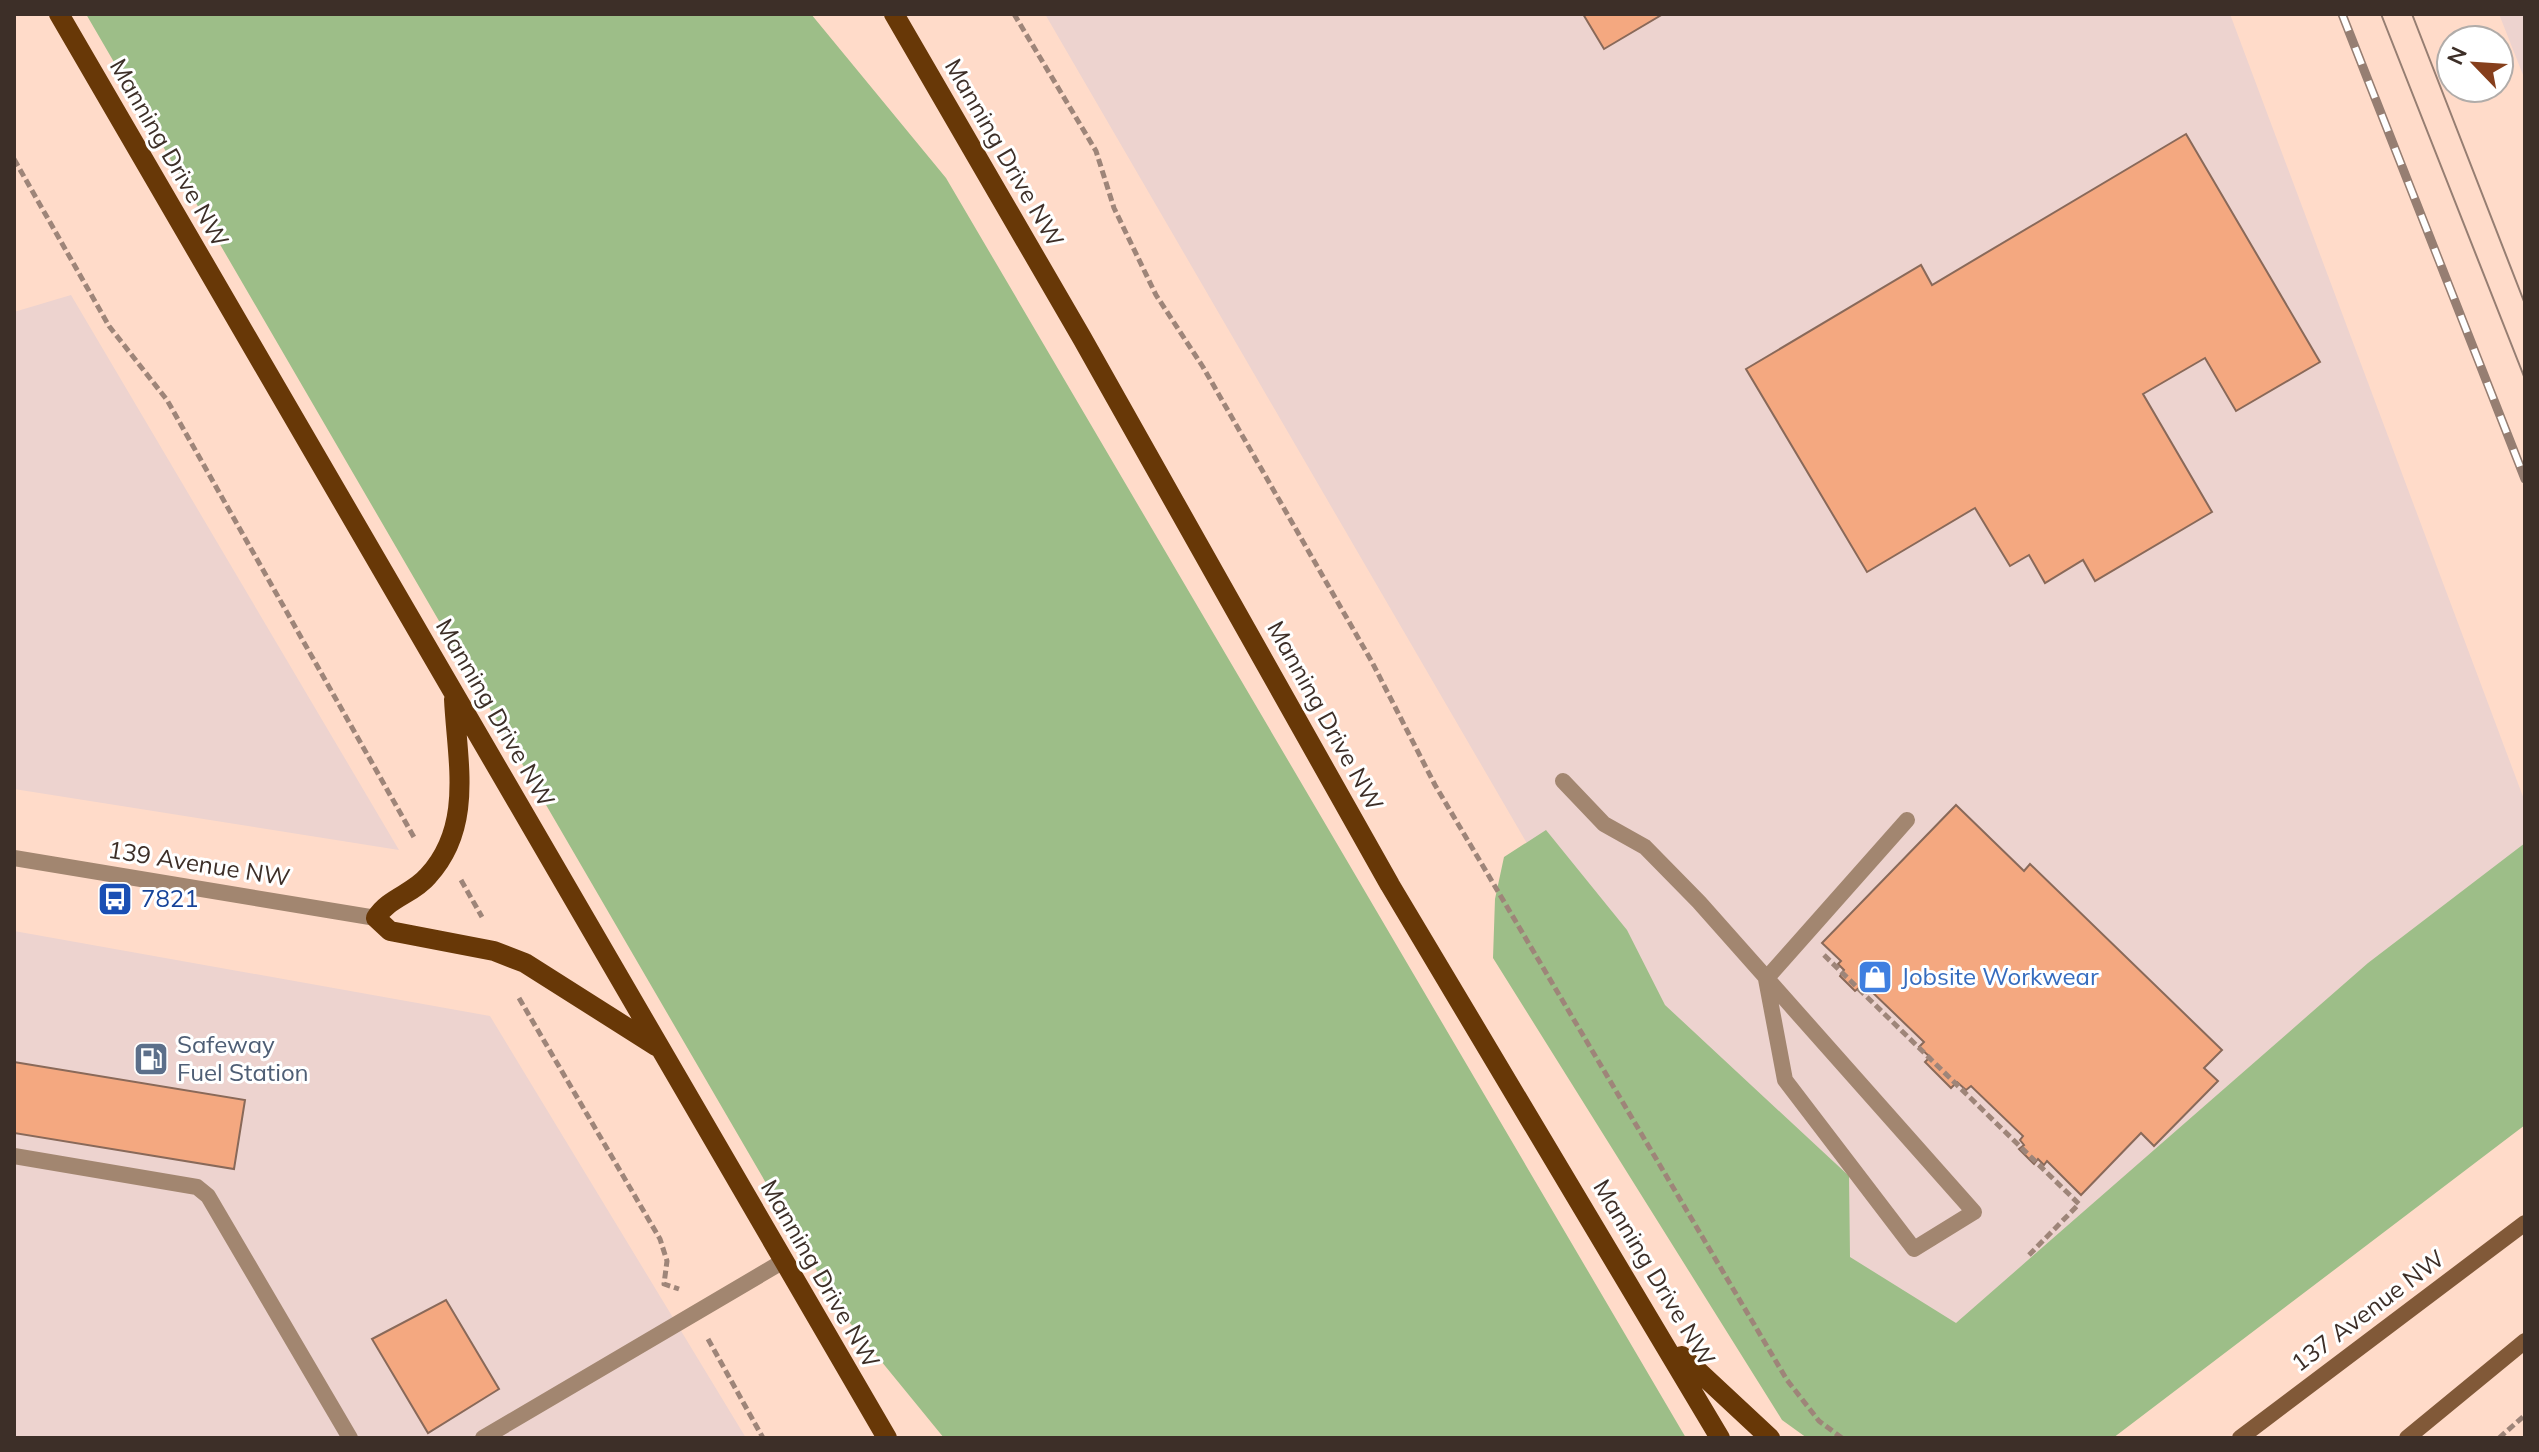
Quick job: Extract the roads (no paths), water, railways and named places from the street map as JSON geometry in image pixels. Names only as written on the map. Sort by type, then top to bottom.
[{"type":"main road","name":"Manning Drive NW","points":[[59,14],[887,1438]]},
{"type":"main road","name":"Manning Drive NW","points":[[894,14],[1082,338],[1390,885],[1666,1341],[1720,1438]]},
{"type":"main road","points":[[454,695],[460,820],[452,842],[427,878],[382,907],[376,918],[390,931],[494,951],[525,963],[659,1048]]},
{"type":"main road","name":"137 Avenue NW","points":[[2240,1438],[2525,1223]]},
{"type":"main road","points":[[1666,1341],[1770,1438]]},
{"type":"main road","points":[[2407,1438],[2525,1341]]},
{"type":"street","points":[[1563,781],[1604,824],[1645,847],[1766,979],[1974,1212],[1914,1249],[1785,1080],[1766,979]]},
{"type":"street","points":[[1766,979],[1907,820]]},
{"type":"street","name":"139 Avenue NW","points":[[14,858],[376,918]]},
{"type":"street","points":[[14,1156],[197,1187],[208,1196],[350,1438]]},
{"type":"street","points":[[483,1438],[782,1262]]},
{"type":"tram line","points":[[2381,14],[2525,379]]},
{"type":"tram line","points":[[2412,14],[2525,304]]},
{"type":"railway","points":[[2342,14],[2525,479]]},
{"type":"place","name":"7821","points":[[115,899]]},
{"type":"place","name":"Jobsite Workwear","points":[[1875,977]]},
{"type":"place","name":"Safeway Fuel Station","points":[[151,1059]]}]
